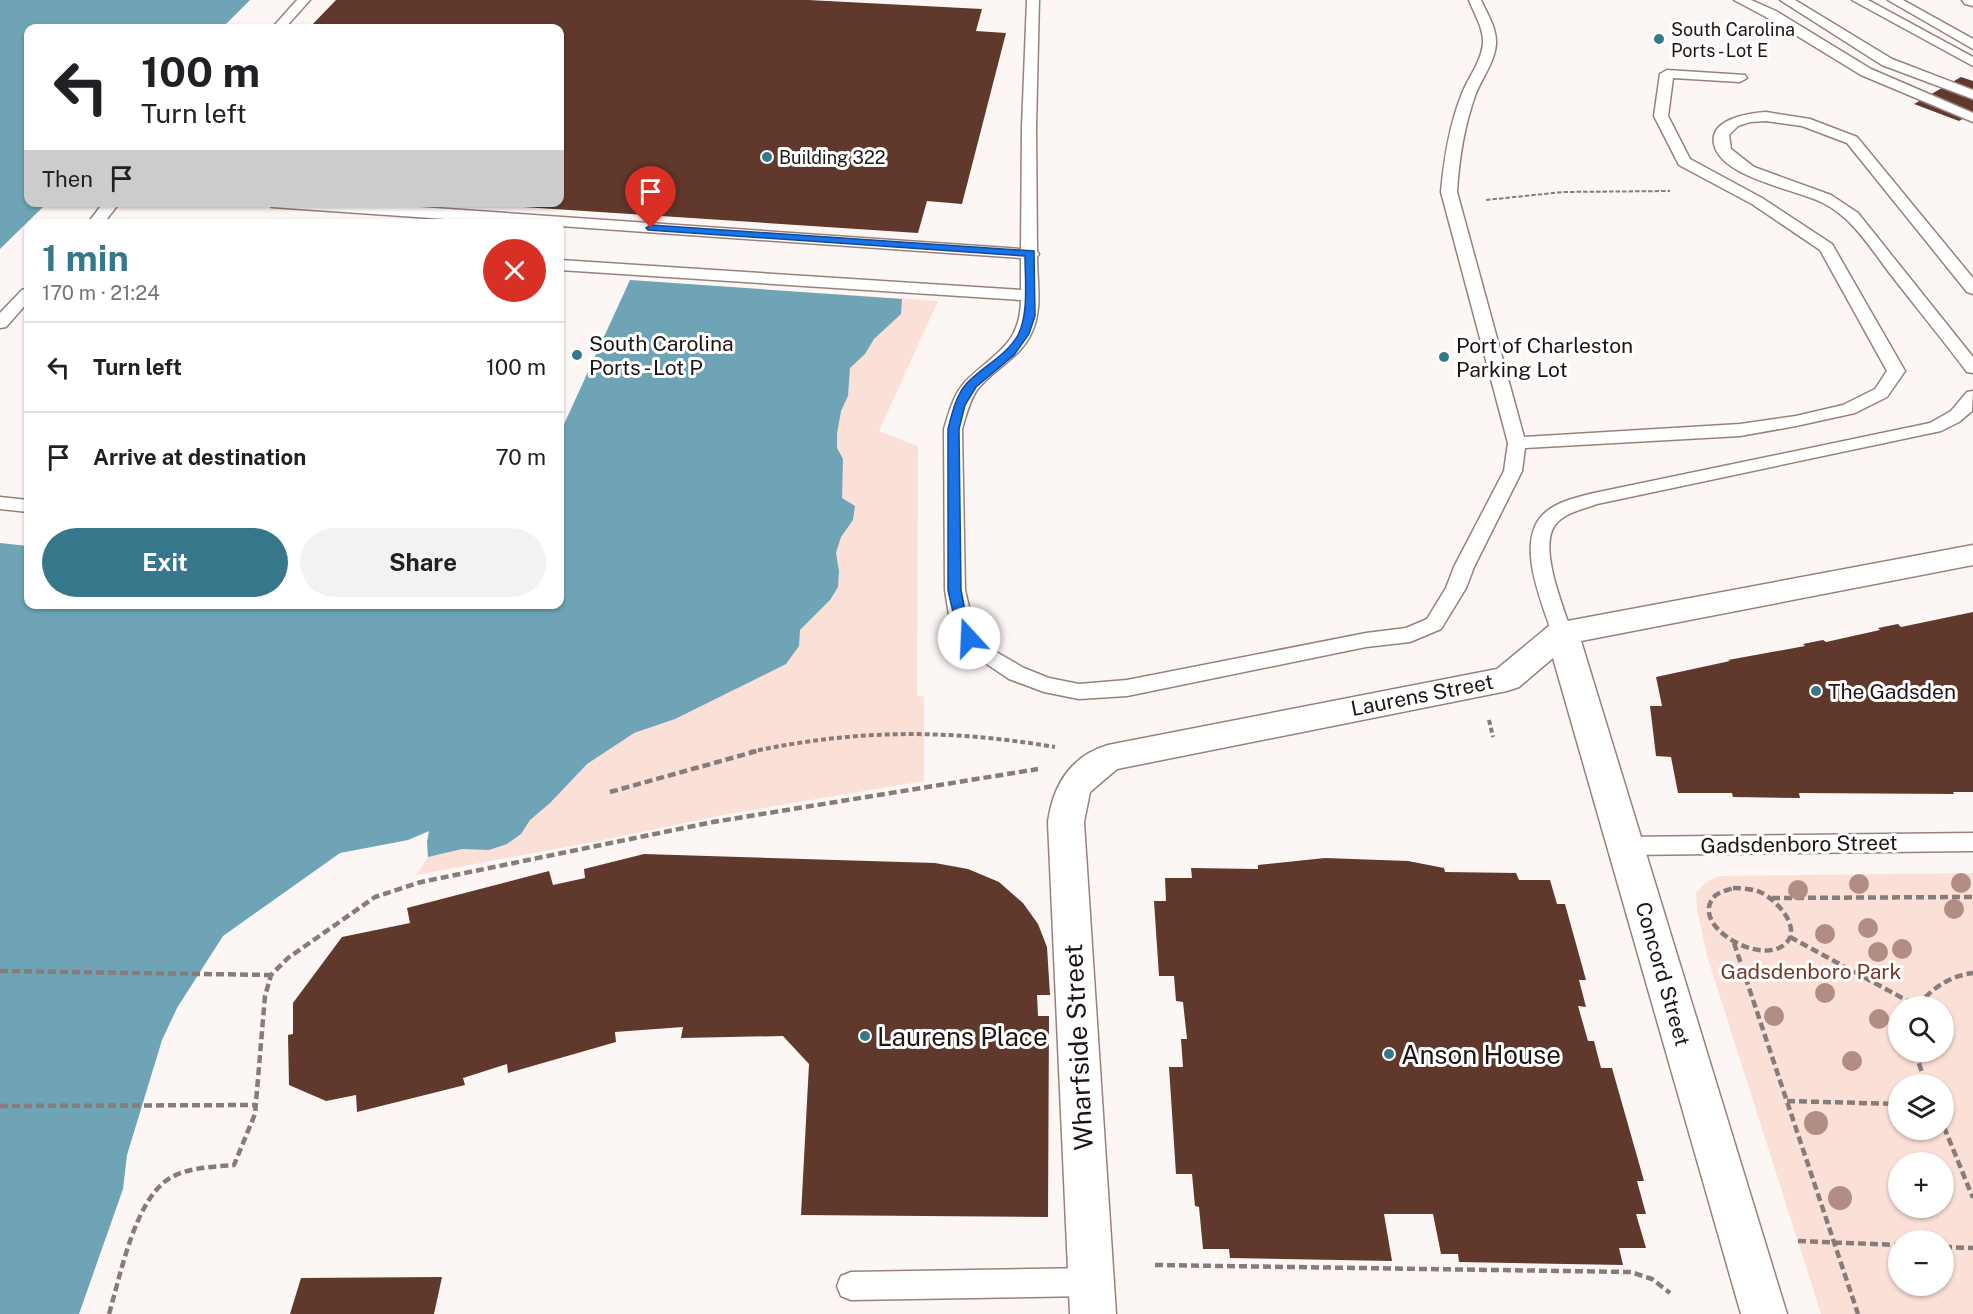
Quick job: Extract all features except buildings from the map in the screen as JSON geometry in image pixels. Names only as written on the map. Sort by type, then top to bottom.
[{"type":"street","name":"Laurens Street","points":[[1092,770],[1507,678],[1562,633],[1973,555]]},
{"type":"street","name":"Concord Street","points":[[1562,633],[1764,1314]]},
{"type":"street","name":"Wharfside Street","points":[[1091,1298],[1066,822],[1068,801],[1092,770]]},
{"type":"lane","points":[[282,24],[304,0]]},
{"type":"lane","points":[[1033,0],[1029,127],[1031,254],[1029,316],[1023,334],[1010,353],[971,386],[960,405],[954,429],[955,590],[960,616],[969,638],[989,656],[1015,673],[1047,685],[1072,691],[1127,688],[1366,640],[1410,635],[1434,624],[1456,588],[1464,567],[1513,471],[1517,443],[1449,192],[1450,169],[1462,118],[1472,86],[1488,56],[1489,34],[1475,0]]},
{"type":"lane","points":[[1740,0],[1771,14],[1866,72],[1973,118]]},
{"type":"lane","points":[[1760,0],[1781,9],[1874,66],[1973,104]]},
{"type":"lane","points":[[1786,0],[1887,62],[1973,95]]},
{"type":"lane","points":[[1803,0],[1894,56],[1973,86]]},
{"type":"lane","points":[[1858,0],[1973,62]]},
{"type":"lane","points":[[1894,0],[1973,45]]},
{"type":"lane","points":[[1517,443],[1740,430],[1849,409],[1881,393],[1890,382],[1896,371],[1826,248],[1793,223],[1757,201],[1684,162],[1661,116],[1667,74],[1740,78]]},
{"type":"lane","points":[[1973,289],[1852,140],[1827,127],[1782,118],[1751,119],[1738,122],[1725,129],[1721,137],[1722,146],[1737,163],[1768,177],[1827,198],[1853,216],[1973,368]]},
{"type":"lane","points":[[98,219],[109,207]]},
{"type":"lane","points":[[345,207],[520,219]]},
{"type":"lane","points":[[564,222],[1031,254]]},
{"type":"lane","points":[[564,265],[1030,296]]},
{"type":"lane","points":[[0,323],[24,297]]},
{"type":"lane","points":[[1562,633],[1539,542],[1546,524],[1568,507],[1594,499],[1935,427],[1952,420],[1966,409],[1973,396]]},
{"type":"lane","points":[[0,503],[24,506]]},
{"type":"lane","name":"Gadsdenboro Street","points":[[1626,846],[1973,842]]},
{"type":"lane","points":[[851,1286],[1091,1298]]},
{"type":"path","points":[[1453,204],[1563,192],[1672,191]]},
{"type":"path","points":[[610,792],[741,755],[795,743],[883,733],[953,735],[1021,741],[1092,770]]},
{"type":"path","points":[[109,1314],[145,1210],[160,1186],[181,1174],[199,1168],[234,1165],[255,1114],[265,996],[271,975],[288,958],[375,897],[421,882],[713,822],[1044,768],[1092,770]]},
{"type":"path","points":[[1733,888],[1759,892],[1771,898],[1782,907],[1791,928],[1790,937],[1784,945],[1773,950],[1747,949],[1734,943],[1721,935],[1709,915],[1713,896],[1722,890],[1733,888]]},
{"type":"path","points":[[1771,898],[1973,897]]},
{"type":"path","points":[[1790,937],[1899,996]]},
{"type":"path","points":[[1734,943],[1858,1314]]},
{"type":"path","points":[[0,971],[271,975]]},
{"type":"path","points":[[1926,996],[1935,986],[1963,973],[1973,973]]},
{"type":"path","points":[[1786,1101],[1888,1104]]},
{"type":"path","points":[[0,1106],[256,1105]]},
{"type":"path","points":[[1949,1140],[1973,1198]]},
{"type":"path","points":[[1798,1241],[1888,1245]]},
{"type":"path","points":[[1954,1247],[1973,1248]]},
{"type":"path","points":[[1155,1265],[1631,1272],[1652,1279],[1670,1293]]},
{"type":"green space","points":[[835,294],[938,301],[879,431],[918,446],[917,695],[924,697],[924,781],[728,814],[416,875],[428,857],[427,842],[430,831],[408,840],[340,853],[556,609],[564,609],[564,600]]},
{"type":"green space","name":"Gadsdenboro Park","points":[[1973,873],[1973,1314],[1821,1314],[1707,956],[1696,893],[1706,882],[1720,876]]},
{"type":"water","points":[[0,0],[250,0],[226,24],[24,24],[24,207],[43,207],[31,219],[24,219],[24,226],[0,249]]},
{"type":"water","points":[[630,280],[902,299],[901,314],[874,339],[865,354],[850,368],[848,396],[841,411],[837,448],[843,459],[842,498],[855,506],[853,520],[841,537],[836,553],[839,571],[838,587],[830,600],[800,630],[799,646],[786,664],[675,719],[634,733],[587,764],[550,803],[530,820],[521,834],[507,844],[489,850],[462,849],[428,857],[429,831],[408,840],[340,853],[223,936],[177,1008],[162,1040],[127,1155],[123,1189],[79,1314],[0,1314],[0,543],[24,546],[24,609],[564,609],[564,424]]},
{"type":"place","name":"South Carolina Ports - Lot E","points":[[1659,39]]},
{"type":"place","name":"Building 322","points":[[767,157]]},
{"type":"place","name":"South Carolina Ports - Lot P","points":[[577,355]]},
{"type":"place","name":"Port of Charleston Parking Lot","points":[[1444,357]]},
{"type":"place","name":"The Gadsden","points":[[1816,691]]},
{"type":"place","name":"Laurens Place","points":[[865,1036]]},
{"type":"place","name":"Anson House","points":[[1389,1054]]},
{"type":"route","points":[[651,228],[1031,254],[1029,316],[1023,334],[1010,353],[971,386],[960,405],[954,429],[955,590],[960,616],[969,638]]}]
